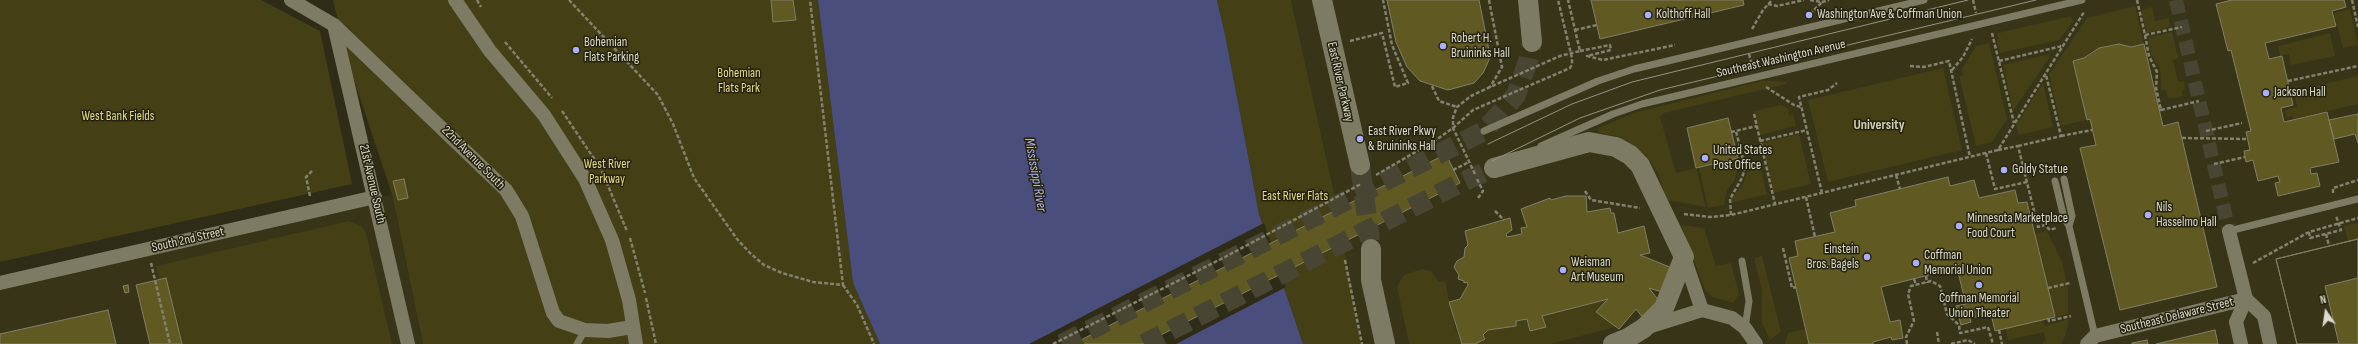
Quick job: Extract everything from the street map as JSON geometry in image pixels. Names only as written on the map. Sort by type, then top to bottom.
[{"type":"street","name":"22nd Avenue South","points":[[291,0],[334,25],[413,99],[506,190],[522,216],[552,313],[560,321],[585,330],[608,331],[632,327]]},
{"type":"street","points":[[455,0],[490,51],[544,115],[585,178],[612,240],[629,300],[632,327],[636,344]]},
{"type":"street","name":"East River Parkway","points":[[1322,0],[1364,175]]},
{"type":"street","points":[[1528,0],[1532,42]]},
{"type":"street","name":"21st Avenue South","points":[[334,25],[376,198],[408,344]]},
{"type":"street","points":[[1494,168],[1589,142],[1616,147],[1630,155],[1643,170],[1684,257],[1702,310]]},
{"type":"street","name":"South 2nd Street","points":[[0,283],[313,211],[376,198]]},
{"type":"street","points":[[2229,231],[2246,299],[2264,316],[2270,344]]},
{"type":"street","points":[[1371,249],[1371,280],[1385,344]]},
{"type":"street","points":[[1613,344],[1628,338],[1644,328],[1664,308],[1684,257]]},
{"type":"street","points":[[2241,344],[2236,322],[2246,299]]},
{"type":"street","name":"Southeast Delaware Street","points":[[2091,340],[2246,299]]},
{"type":"street","points":[[1644,328],[1702,310],[1732,318],[1744,328],[1756,344]]},
{"type":"lane","name":"Southeast Washington Avenue","points":[[1484,131],[1598,81],[1634,69],[1924,0]]},
{"type":"lane","name":"Southeast Washington Avenue","points":[[1494,168],[1613,114],[1642,104],[2082,0]]},
{"type":"lane","points":[[2064,179],[2072,216],[2069,226]]},
{"type":"lane","points":[[2055,181],[2064,218],[2069,226],[2091,340]]},
{"type":"lane","points":[[2229,231],[2358,200]]},
{"type":"lane","points":[[1742,261],[1749,300],[1744,328]]},
{"type":"lane","points":[[577,344],[585,330]]},
{"type":"path","points":[[569,0],[658,95],[671,118],[694,178],[736,239],[764,265],[782,273],[813,282],[844,285]]},
{"type":"path","points":[[810,0],[844,285],[858,305],[874,344]]},
{"type":"path","points":[[1347,42],[1382,33],[1395,87],[1408,83],[1392,45],[1383,0]]},
{"type":"path","points":[[1489,0],[1502,67],[1490,87]]},
{"type":"path","points":[[1053,344],[1225,256],[1364,175],[1410,157],[1453,128],[1473,110],[1570,68],[1572,64],[1571,54],[1558,0]]},
{"type":"path","points":[[1568,0],[1580,51]]},
{"type":"path","points":[[1763,10],[1772,0]]},
{"type":"path","points":[[1768,4],[1777,6],[1804,0]]},
{"type":"path","points":[[1810,0],[1822,2],[1829,0]]},
{"type":"path","points":[[2137,0],[2150,56],[2157,72],[2156,88],[2160,110],[2199,101]]},
{"type":"path","points":[[2352,0],[2358,26]]},
{"type":"path","points":[[1804,15],[1811,14],[1822,2]]},
{"type":"path","points":[[1998,150],[2086,9]]},
{"type":"path","points":[[1575,30],[1597,25]]},
{"type":"path","points":[[1745,29],[1760,26]]},
{"type":"path","points":[[2145,36],[2182,27]]},
{"type":"path","points":[[1992,32],[2014,124]]},
{"type":"path","points":[[1478,198],[1483,191],[1453,128],[1453,117],[1457,107],[1471,96],[1560,56],[1580,51],[1610,45],[1611,50],[1587,56],[1603,60],[1676,45]]},
{"type":"path","points":[[1999,61],[2062,46]]},
{"type":"path","points":[[1951,70],[1965,53]]},
{"type":"path","points":[[1910,66],[1924,67],[1949,61],[1970,157]]},
{"type":"path","points":[[2288,81],[2358,66]]},
{"type":"path","points":[[2046,75],[2061,136]]},
{"type":"path","points":[[1822,193],[1799,97],[1828,90],[1836,83]]},
{"type":"path","points":[[1432,86],[1439,100],[1457,107]]},
{"type":"path","points":[[1794,105],[1801,107]]},
{"type":"path","points":[[1754,114],[1775,204]]},
{"type":"path","points":[[2206,131],[2242,123]]},
{"type":"path","points":[[1732,132],[1757,126]]},
{"type":"path","points":[[1760,141],[1807,130]]},
{"type":"path","points":[[1710,217],[1731,215],[1998,150],[2092,130]]},
{"type":"path","points":[[1731,215],[1730,199],[1742,178],[1745,168],[1736,131]]},
{"type":"path","points":[[2182,138],[2248,139]]},
{"type":"path","points":[[2018,146],[2038,227],[2045,225]]},
{"type":"path","points":[[1986,153],[1995,189],[2027,182]]},
{"type":"path","points":[[2214,164],[2245,157]]},
{"type":"path","points":[[1453,170],[1469,162]]},
{"type":"path","points":[[313,170],[306,177],[313,211]]},
{"type":"path","points":[[1896,175],[1900,189]]},
{"type":"path","points":[[2332,206],[2333,188],[2358,180]]},
{"type":"path","points":[[1585,191],[1591,200],[1626,206]]},
{"type":"path","points":[[1806,197],[1815,236]]},
{"type":"path","points":[[1495,211],[1504,220]]},
{"type":"path","points":[[2239,272],[2309,232],[2358,218]]},
{"type":"path","points":[[2309,232],[2310,238],[2341,230],[2339,223]]},
{"type":"path","points":[[2326,234],[2329,246]]},
{"type":"path","points":[[1783,248],[1792,288],[1796,287]]},
{"type":"path","points":[[1345,260],[1362,344]]},
{"type":"path","points":[[151,261],[170,344]]},
{"type":"path","points":[[1926,276],[1927,283]]},
{"type":"path","points":[[1914,279],[1916,285]]},
{"type":"path","points":[[1907,344],[1906,337],[1914,322],[1908,294],[1911,286],[1931,281],[1940,286],[1948,314],[1959,325],[1960,333],[1988,327],[1992,344]]},
{"type":"path","points":[[2048,288],[2071,283]]},
{"type":"path","points":[[2048,318],[2049,321],[2071,316]]},
{"type":"path","points":[[1999,330],[2002,344]]},
{"type":"path","points":[[1937,332],[1939,344]]},
{"type":"path","points":[[1968,340],[1969,344]]},
{"type":"path","points":[[1951,344],[1968,340],[1975,344]]},
{"type":"shaded area","points":[[1291,0],[2358,0],[2358,344],[1361,344],[1333,188]]},
{"type":"shaded area","points":[[392,194],[423,344],[0,344],[0,283]]},
{"type":"green space","name":"West Bank Fields","points":[[0,0],[261,0],[320,31],[352,184],[0,262]]},
{"type":"green space","name":"West River Parkway","points":[[333,0],[818,0],[853,283],[880,344],[423,344],[392,194],[350,68]]},
{"type":"green space","name":"East River Flats","points":[[1217,0],[1291,0],[1333,188],[1361,344],[1303,344],[1259,214],[1226,39]]},
{"type":"green space","points":[[2135,6],[2144,44],[2131,47],[2119,44],[2106,46],[2092,51],[2084,58],[2073,61],[2087,120],[2061,126],[2049,74],[2087,18]]},
{"type":"green space","points":[[2152,7],[2155,21],[2169,18],[2170,27],[2147,33],[2141,10]]},
{"type":"green space","points":[[2350,9],[2358,45],[2343,48],[2334,13]]},
{"type":"green space","points":[[2071,16],[2073,21],[2059,40],[2000,53],[1997,42],[1998,33]]},
{"type":"green space","points":[[2172,32],[2178,58],[2173,60],[2178,82],[2184,81],[2185,89],[2182,91],[2183,96],[2168,98],[2166,90],[2161,91],[2160,68],[2151,54],[2148,40],[2149,37]]},
{"type":"green space","points":[[2330,33],[2335,56],[2291,65],[2289,54],[2280,56],[2278,46]]},
{"type":"green space","points":[[1989,43],[2007,119],[1992,142],[1976,146],[1959,76],[1963,75],[1962,69],[1976,46]]},
{"type":"green space","points":[[2050,54],[2049,58],[2013,111],[2003,65]]},
{"type":"green space","points":[[1943,68],[1962,150],[1828,182],[1808,100]]},
{"type":"green space","points":[[2358,76],[2358,104],[2293,119],[2293,116],[2287,118],[2285,110],[2297,107],[2294,94],[2307,91],[2306,88]]},
{"type":"green space","points":[[1762,81],[1786,82],[1786,84],[1664,113],[1660,117],[1676,173],[1696,168],[1706,207],[1667,200],[1658,173],[1647,156],[1621,137],[1599,133],[1598,128],[1637,112]]},
{"type":"green space","points":[[2043,83],[2053,127],[2019,135],[2016,125]]},
{"type":"green space","points":[[1781,105],[1788,108],[1789,115],[1793,114],[1796,126],[1760,135],[1754,111]]},
{"type":"green space","points":[[1799,134],[1811,184],[1773,193],[1762,143]]},
{"type":"green space","points":[[1738,158],[1738,169],[1734,181],[1727,190],[1724,205],[1708,208],[1699,167]]},
{"type":"green space","points":[[1759,162],[1767,194],[1731,203],[1732,198],[1743,184],[1749,165]]},
{"type":"green space","points":[[349,221],[362,227],[366,233],[392,344],[175,344],[156,266]]},
{"type":"green space","points":[[2358,223],[2358,239],[2348,241],[2344,226]]},
{"type":"green space","points":[[1681,225],[1704,228],[1716,266],[1731,263],[1739,294],[1733,303],[1713,297],[1705,290]]},
{"type":"green space","points":[[2047,231],[2062,262],[2068,289],[2068,314],[2055,317],[2035,234]]},
{"type":"green space","points":[[1762,256],[1781,332],[1770,340],[1762,323],[1762,291],[1754,258]]},
{"type":"green space","points":[[1422,269],[1431,271],[1439,282],[1445,281],[1455,328],[1462,344],[1409,344],[1397,286],[1404,275]]},
{"type":"green space","points":[[1608,299],[1596,312],[1616,327],[1550,344],[1475,344],[1485,339],[1483,335],[1488,330],[1516,326],[1516,321],[1527,319],[1530,331],[1545,327],[1542,316]]},
{"type":"green space","points":[[2069,319],[2066,334],[2061,344],[2043,344],[2043,342],[2046,341],[2044,332],[2008,340],[2005,328],[2043,320],[2045,326]]},
{"type":"green space","points":[[1806,329],[1809,344],[1785,344],[1788,333]]},
{"type":"water","name":"Mississippi River","points":[[818,0],[1217,0],[1226,39],[1259,214],[1303,344],[880,344],[853,283]]},
{"type":"pier","points":[[1264,223],[1286,287],[1176,344],[1029,344]]},
{"type":"building","points":[[771,0],[793,0],[796,20],[773,22]]},
{"type":"building","name":"Robert H. Bruininks Hall","points":[[1387,0],[1479,0],[1489,50],[1489,60],[1483,73],[1474,83],[1448,90],[1420,81],[1407,67],[1396,42]]},
{"type":"building","name":"Kolthoff Hall","points":[[1591,0],[1743,0],[1744,5],[1600,39]]},
{"type":"building","name":"Jackson Hall","points":[[2232,0],[2344,0],[2346,7],[2332,11],[2336,26],[2265,43],[2269,59],[2282,56],[2293,105],[2281,108],[2284,122],[2327,112],[2339,162],[2310,168],[2311,174],[2317,173],[2320,186],[2278,196],[2275,183],[2280,182],[2278,176],[2258,181],[2253,160],[2246,162],[2244,151],[2250,150],[2246,132],[2251,131],[2231,50],[2228,51],[2216,4]]},
{"type":"building","name":"Nils Hasselmo Hall","points":[[2119,44],[2131,47],[2144,44],[2163,126],[2178,122],[2217,287],[2120,310],[2080,148],[2096,145],[2090,119],[2087,120],[2073,61],[2084,58],[2099,48]]},
{"type":"building","points":[[2358,114],[2358,143],[2355,134],[2334,139],[2329,120]]},
{"type":"building","points":[[1728,118],[1738,158],[1696,168],[1687,128]]},
{"type":"building","points":[[1446,154],[1460,183],[1143,344],[1073,344]]},
{"type":"building","name":"Coffman Memorial Union","points":[[1948,177],[1950,186],[1974,180],[1979,198],[2015,190],[2018,203],[2027,202],[2055,317],[1995,331],[1991,314],[1970,318],[1971,322],[1961,325],[1956,306],[1966,304],[1957,268],[1881,287],[1890,322],[1900,320],[1903,338],[1892,340],[1891,337],[1873,342],[1873,344],[1809,344],[1789,258],[1798,256],[1795,241],[1835,232],[1830,213],[1856,206],[1855,200]]},
{"type":"building","points":[[404,179],[408,198],[398,200],[393,181]]},
{"type":"building","name":"Weisman Art Museum","points":[[1566,196],[1586,196],[1587,212],[1610,208],[1611,213],[1614,213],[1618,233],[1644,226],[1650,253],[1640,255],[1672,268],[1662,292],[1649,288],[1660,302],[1643,318],[1636,309],[1619,329],[1596,312],[1608,299],[1542,316],[1546,327],[1530,331],[1527,319],[1516,321],[1516,326],[1488,330],[1483,335],[1485,339],[1475,344],[1462,344],[1449,302],[1460,299],[1468,285],[1467,282],[1464,283],[1464,281],[1458,279],[1459,275],[1454,267],[1457,261],[1464,257],[1465,248],[1468,245],[1465,231],[1510,218],[1512,230],[1506,234],[1507,237],[1522,234],[1521,228],[1527,227],[1521,209],[1550,198],[1551,200]]},
{"type":"building","points":[[2358,239],[2358,278],[2325,286],[2339,344],[2297,344],[2276,259]]},
{"type":"building","points":[[2358,239],[2358,344],[2297,344],[2276,259]]},
{"type":"building","points":[[166,278],[182,344],[150,344],[136,285]]},
{"type":"building","points":[[128,285],[129,292],[125,293],[123,286]]},
{"type":"building","points":[[108,310],[116,344],[0,344],[0,334]]},
{"type":"building","points":[[2215,330],[2218,344],[2156,344]]},
{"type":"building","points":[[2147,340],[2148,344],[2132,344],[2132,343]]},
{"type":"tunnel","points":[[2176,0],[2229,231]]},
{"type":"tunnel","points":[[1062,344],[1484,131],[1516,95],[1528,61],[1532,42]]},
{"type":"tunnel","points":[[1360,165],[1370,241]]},
{"type":"tunnel","points":[[1144,344],[1458,184],[1494,168]]},
{"type":"tram line","points":[[1488,144],[1572,104],[1632,82],[1968,0]]},
{"type":"tram line","points":[[1492,161],[1580,118],[1660,90],[2036,0]]},
{"type":"place","name":"Kolthoff Hall","points":[[1648,15]]},
{"type":"place","name":"Washington Ave & Coffman Union","points":[[1809,15]]},
{"type":"place","name":"Robert H. Bruininks Hall","points":[[1443,46]]},
{"type":"place","name":"Bohemian Flats Parking","points":[[576,50]]},
{"type":"place","name":"Jackson Hall","points":[[2266,93]]},
{"type":"place","name":"East River Pkwy & Bruininks Hall","points":[[1360,139]]},
{"type":"place","name":"United States Post Office","points":[[1705,158]]},
{"type":"place","name":"Goldy Statue","points":[[2004,170]]},
{"type":"place","name":"Nils Hasselmo Hall","points":[[2148,215]]},
{"type":"place","name":"Minnesota Marketplace Food Court","points":[[1959,226]]},
{"type":"place","name":"Einstein Bros. Bagels","points":[[1867,257]]},
{"type":"place","name":"Coffman Memorial Union","points":[[1916,263]]},
{"type":"place","name":"Weisman Art Museum","points":[[1563,270]]},
{"type":"place","name":"Coffman Memorial Union Theater","points":[[1979,285]]},
{"type":"district","name":"University","points":[[1879,125]]},
{"type":"park label","name":"Bohemian Flats Park","points":[[739,82]]}]
